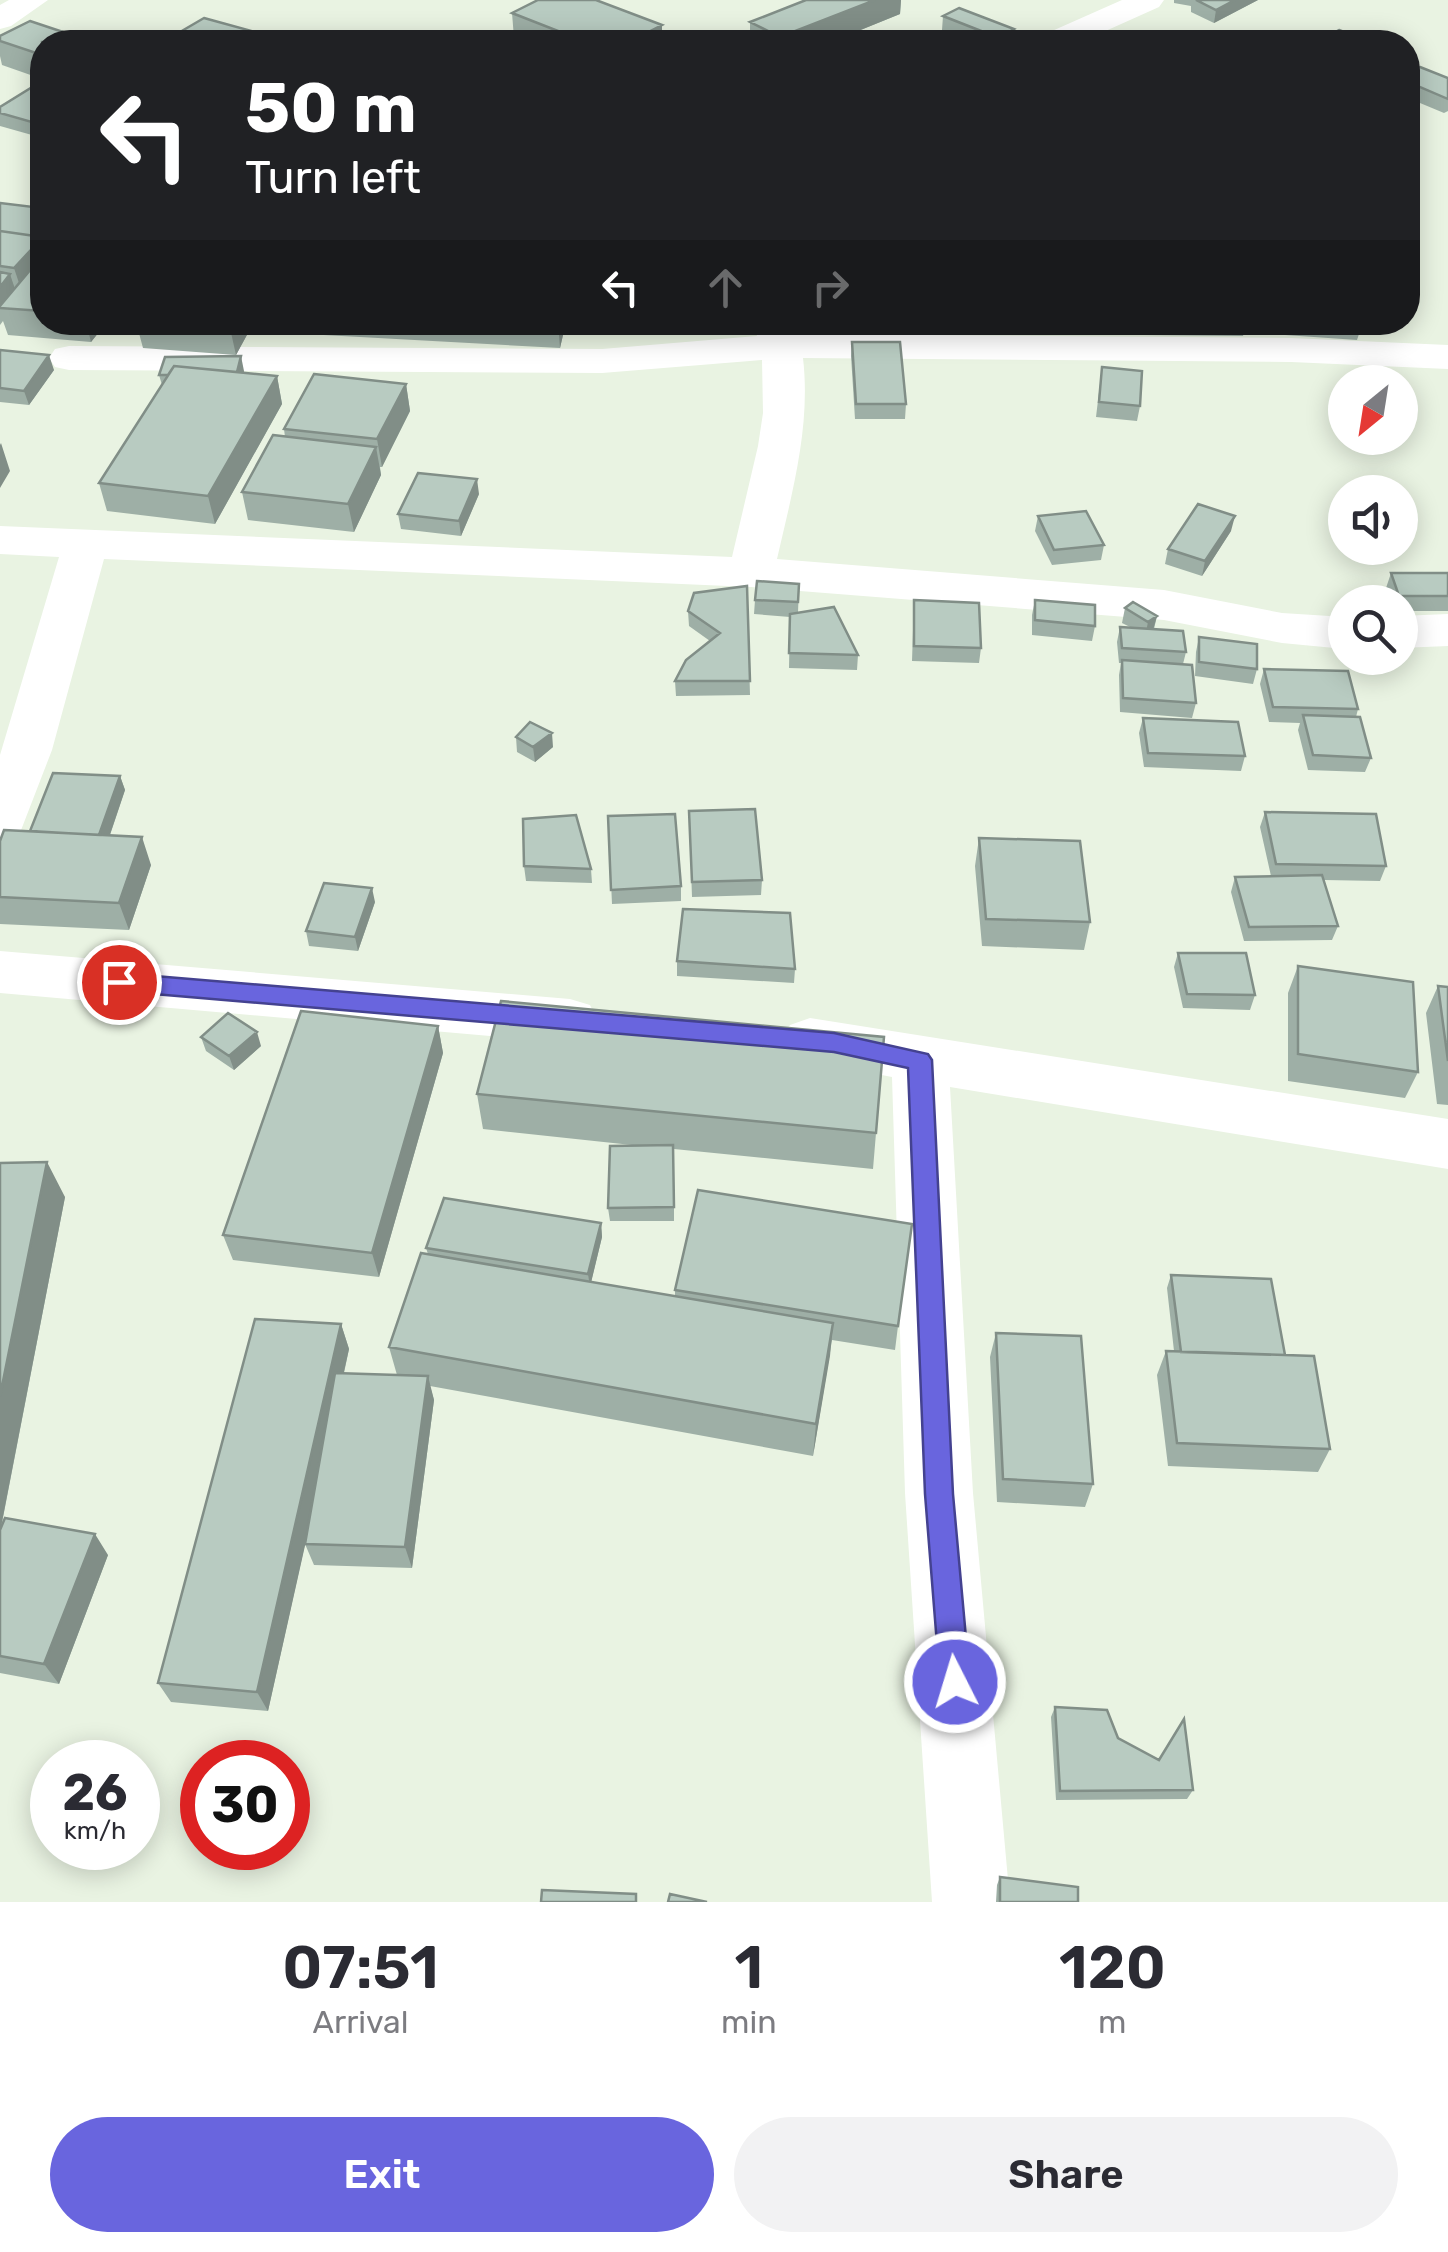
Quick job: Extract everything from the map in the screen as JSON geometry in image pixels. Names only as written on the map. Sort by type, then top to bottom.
[{"type":"street","points":[[0,19],[32,0]]},
{"type":"street","points":[[1082,30],[1148,0]]},
{"type":"street","points":[[69,358],[602,361],[771,335]]},
{"type":"street","points":[[751,572],[784,418],[778,335]]},
{"type":"street","points":[[810,335],[1448,357]]},
{"type":"street","points":[[0,540],[751,572],[1164,604],[1282,628],[1328,632]]},
{"type":"street","points":[[0,824],[27,750],[86,542]]},
{"type":"street","points":[[1418,631],[1448,630]]},
{"type":"street","points":[[0,972],[613,1024]]},
{"type":"street","points":[[764,1037],[834,1042],[920,1060],[1448,1144]]},
{"type":"street","points":[[920,1060],[939,1494],[971,1902]]},
{"type":"building","points":[[538,0],[596,0],[662,25],[652,30],[555,30],[512,13]]},
{"type":"building","points":[[806,0],[875,0],[798,30],[766,30],[750,22]]},
{"type":"building","points":[[1196,0],[1235,0],[1216,10]]},
{"type":"building","points":[[959,8],[1014,29],[979,30],[943,16]]},
{"type":"building","points":[[204,18],[248,30],[184,30]]},
{"type":"building","points":[[30,21],[57,30],[30,30],[30,51],[0,41],[0,36]]},
{"type":"building","points":[[1420,67],[1448,78],[1448,99],[1420,87]]},
{"type":"building","points":[[30,88],[30,122],[0,113],[0,107]]},
{"type":"building","points":[[0,203],[30,207],[30,235],[0,231]]},
{"type":"building","points":[[0,231],[30,235],[30,251],[14,268],[0,266]]},
{"type":"building","points":[[30,270],[30,310],[0,306]]},
{"type":"building","points":[[0,272],[10,274],[0,287]]},
{"type":"building","points":[[852,342],[900,342],[906,404],[856,404]]},
{"type":"building","points":[[0,350],[49,355],[24,391],[0,388]]},
{"type":"building","points":[[241,356],[237,372],[174,366],[168,375],[159,375],[165,357]]},
{"type":"building","points":[[174,366],[277,376],[208,496],[99,483]]},
{"type":"building","points":[[1102,367],[1142,371],[1140,406],[1099,402]]},
{"type":"building","points":[[314,374],[406,384],[377,439],[284,429]]},
{"type":"building","points":[[273,435],[376,447],[348,504],[242,492]]},
{"type":"building","points":[[418,473],[477,479],[459,521],[398,514]]},
{"type":"building","points":[[1198,504],[1235,516],[1205,561],[1168,549]]},
{"type":"building","points":[[1086,511],[1104,545],[1054,550],[1038,516]]},
{"type":"building","points":[[1391,573],[1448,573],[1448,596],[1418,596],[1418,585],[1395,585]]},
{"type":"building","points":[[757,581],[799,584],[798,602],[755,600]]},
{"type":"building","points":[[747,586],[750,681],[675,681],[686,660],[720,633],[688,611],[694,593]]},
{"type":"building","points":[[914,600],[979,603],[981,648],[914,646]]},
{"type":"building","points":[[1035,600],[1095,605],[1095,626],[1035,620]]},
{"type":"building","points":[[1133,602],[1157,616],[1148,622],[1125,608]]},
{"type":"building","points":[[834,607],[858,655],[789,653],[790,614]]},
{"type":"building","points":[[1120,627],[1183,631],[1186,652],[1122,648]]},
{"type":"building","points":[[1199,637],[1257,644],[1257,669],[1199,662]]},
{"type":"building","points":[[1122,660],[1192,665],[1196,703],[1123,698]]},
{"type":"building","points":[[1264,669],[1349,675],[1358,709],[1273,707]]},
{"type":"building","points":[[1303,715],[1360,717],[1371,758],[1313,755]]},
{"type":"building","points":[[1143,718],[1238,722],[1245,756],[1148,753]]},
{"type":"building","points":[[530,722],[552,733],[533,747],[516,737]]},
{"type":"building","points":[[53,773],[120,776],[99,835],[30,831]]},
{"type":"building","points":[[755,809],[762,880],[692,882],[689,811]]},
{"type":"building","points":[[1265,812],[1376,814],[1386,866],[1276,864]]},
{"type":"building","points":[[675,814],[681,886],[611,890],[608,816]]},
{"type":"building","points":[[576,815],[591,869],[524,866],[523,819]]},
{"type":"building","points":[[4,830],[142,837],[119,903],[0,897],[0,841]]},
{"type":"building","points":[[979,838],[1080,841],[1090,922],[986,919]]},
{"type":"building","points":[[1322,875],[1338,926],[1249,927],[1235,877]]},
{"type":"building","points":[[324,883],[372,888],[355,937],[306,931]]},
{"type":"building","points":[[683,909],[790,913],[795,969],[677,961]]},
{"type":"building","points":[[1178,953],[1246,953],[1255,995],[1187,994]]},
{"type":"building","points":[[1298,966],[1413,982],[1418,1072],[1298,1054]]},
{"type":"building","points":[[1438,986],[1448,987],[1448,1061]]},
{"type":"building","points":[[501,1001],[884,1037],[876,1133],[477,1094]]},
{"type":"building","points":[[301,1011],[438,1026],[372,1253],[223,1235]]},
{"type":"building","points":[[228,1013],[257,1032],[229,1056],[201,1037]]},
{"type":"building","points":[[673,1145],[674,1207],[608,1208],[610,1146]]},
{"type":"building","points":[[47,1162],[0,1396],[0,1163]]},
{"type":"building","points":[[698,1190],[912,1224],[898,1326],[675,1290]]},
{"type":"building","points":[[444,1198],[601,1223],[588,1274],[426,1248]]},
{"type":"building","points":[[421,1253],[833,1323],[816,1424],[389,1347]]},
{"type":"building","points":[[1171,1275],[1271,1279],[1285,1355],[1181,1352]]},
{"type":"building","points":[[255,1319],[341,1324],[257,1692],[158,1683]]},
{"type":"building","points":[[996,1333],[1081,1336],[1093,1484],[1003,1479]]},
{"type":"building","points":[[1166,1351],[1314,1356],[1330,1449],[1177,1443]]},
{"type":"building","points":[[335,1373],[428,1376],[405,1547],[305,1544]]},
{"type":"building","points":[[5,1518],[95,1534],[44,1664],[0,1656],[0,1530]]},
{"type":"building","points":[[1055,1707],[1107,1710],[1118,1738],[1159,1760],[1184,1719],[1193,1790],[1060,1791]]},
{"type":"building","points":[[1000,1877],[1078,1887],[1078,1902],[1000,1902]]},
{"type":"building","points":[[542,1890],[636,1894],[636,1902],[541,1902]]},
{"type":"building","points":[[670,1894],[707,1902],[668,1902]]},
{"type":"route","points":[[119,982],[834,1042],[920,1060],[939,1494],[955,1682]]}]
